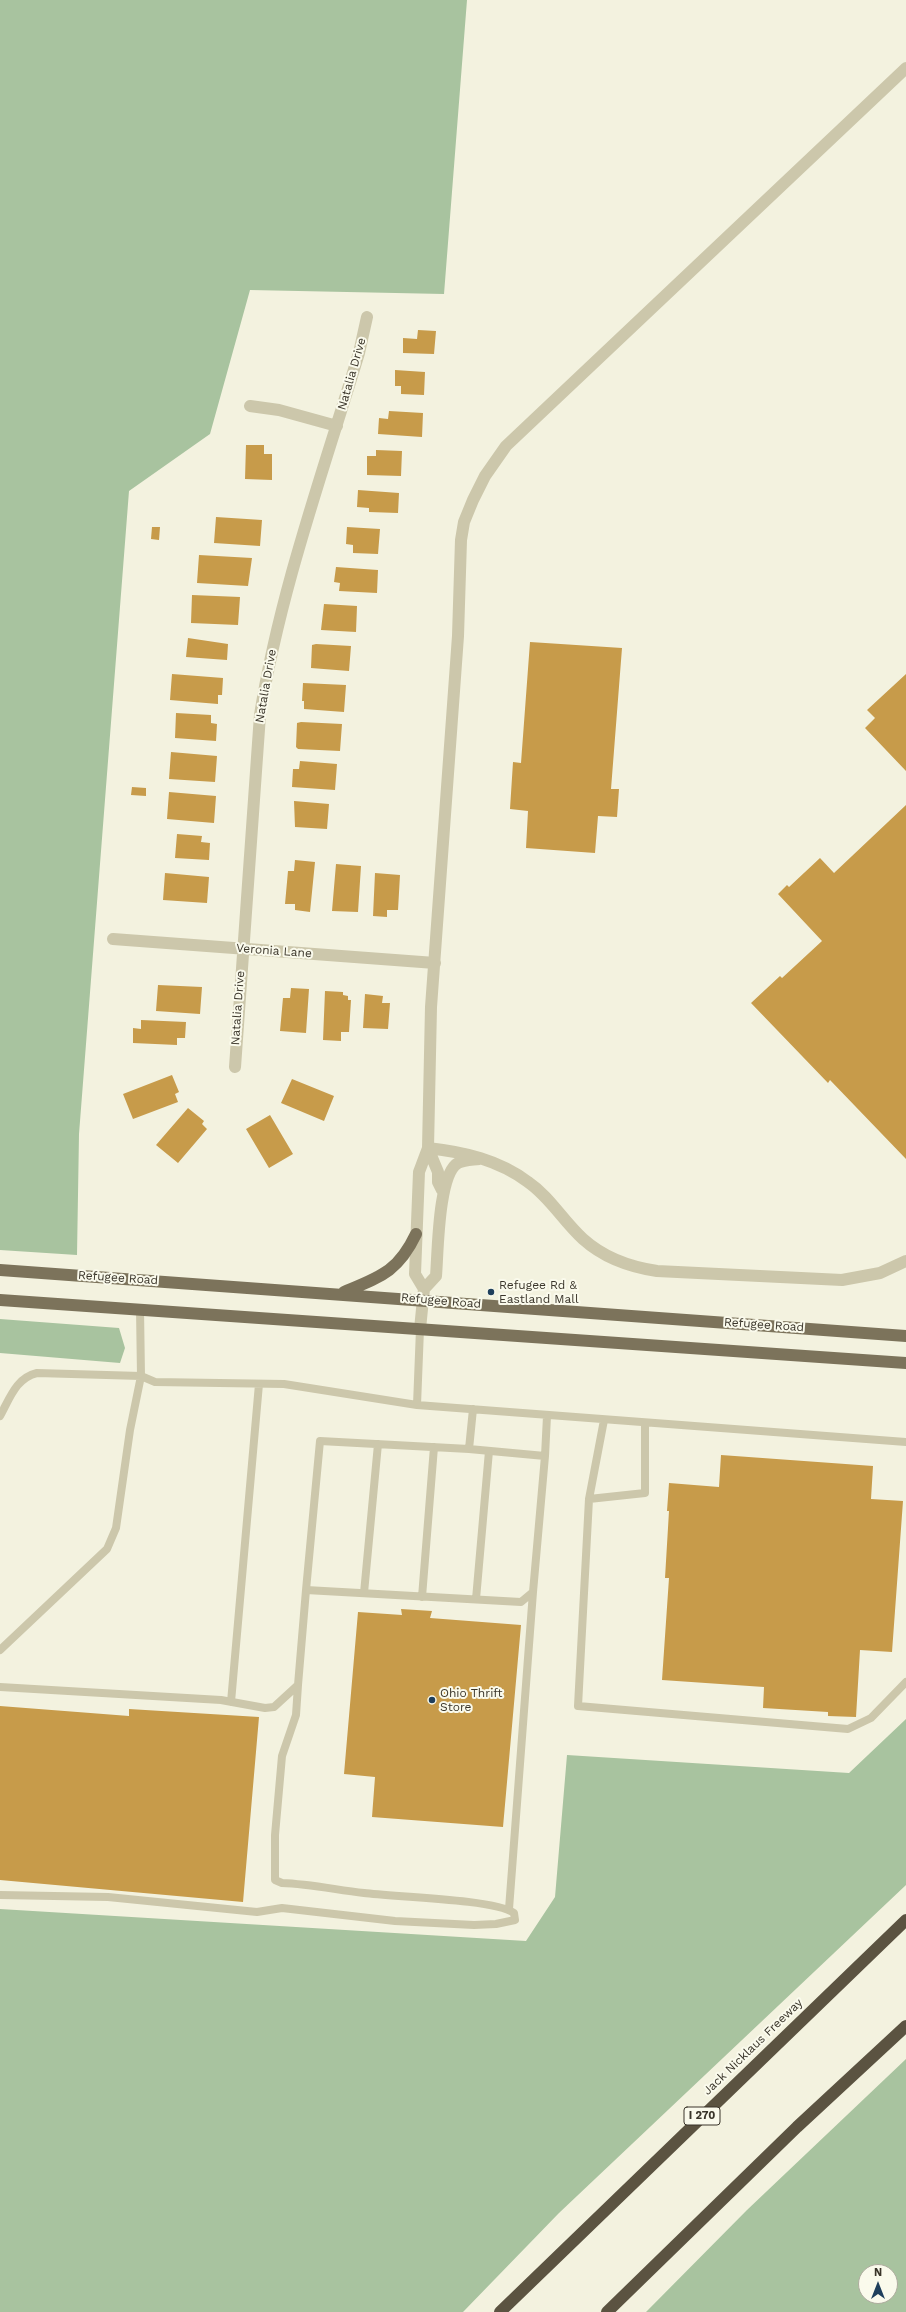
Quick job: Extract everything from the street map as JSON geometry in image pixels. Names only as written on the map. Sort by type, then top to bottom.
[{"type":"highway","name":"Jack Nicklaus Freeway","points":[[500,2312],[906,1920]]},
{"type":"highway","points":[[607,2312],[797,2127],[906,2026]]},
{"type":"main road","points":[[341,1294],[376,1279],[400,1263],[416,1234]]},
{"type":"main road","name":"Refugee Road","points":[[0,1270],[341,1294],[423,1294],[906,1336]]},
{"type":"main road","points":[[0,1300],[906,1363]]},
{"type":"street","points":[[420,1329],[423,1294],[415,1274],[419,1172],[428,1148],[430,1021],[458,636],[460,540],[470,507],[481,484],[500,452],[509,442],[906,68]]},
{"type":"street","name":"Natalia Drive","points":[[235,1067],[242,948],[260,715],[266,673],[277,623],[359,353],[367,317]]},
{"type":"street","points":[[250,406],[279,410],[337,426]]},
{"type":"street","name":"Veronia Lane","points":[[113,939],[435,963]]},
{"type":"street","points":[[428,1148],[462,1153],[482,1158],[528,1182],[546,1198],[582,1238],[596,1249],[636,1267],[662,1271],[842,1280],[880,1273],[906,1261]]},
{"type":"street","points":[[428,1148],[438,1172],[438,1182],[442,1190]]},
{"type":"street","points":[[423,1294],[436,1276],[442,1190],[454,1166],[464,1161],[482,1158]]},
{"type":"lane","points":[[0,1650],[107,1549],[116,1528],[130,1430],[140,1376],[140,1309]]},
{"type":"lane","points":[[417,1405],[420,1329]]},
{"type":"lane","points":[[0,1416],[20,1380],[37,1373],[140,1376],[155,1382],[284,1384],[417,1405],[906,1442]]},
{"type":"lane","points":[[231,1702],[259,1384]]},
{"type":"lane","points":[[469,1449],[474,1409]]},
{"type":"lane","points":[[509,1909],[532,1592],[545,1456],[547,1416]]},
{"type":"lane","points":[[604,1420],[589,1498],[578,1706],[848,1729],[871,1718],[906,1682]]},
{"type":"lane","points":[[589,1498],[645,1493],[645,1423]]},
{"type":"lane","points":[[0,1895],[108,1897],[257,1912],[282,1908],[395,1921],[474,1925],[496,1924],[515,1920],[514,1913],[509,1909],[488,1904],[365,1893],[282,1883],[275,1880],[275,1835],[282,1756],[296,1715],[320,1441],[469,1449],[545,1456]]},
{"type":"lane","points":[[364,1593],[378,1444]]},
{"type":"lane","points":[[422,1597],[434,1447]]},
{"type":"lane","points":[[476,1600],[489,1451]]},
{"type":"lane","points":[[306,1590],[521,1602],[532,1592]]},
{"type":"lane","points":[[0,1687],[231,1702],[265,1708],[274,1707],[298,1685]]},
{"type":"green space","points":[[0,0],[467,0],[444,294],[250,290],[210,434],[129,491],[79,1134],[77,1255],[0,1250]]},
{"type":"green space","points":[[0,1319],[119,1328],[125,1348],[120,1363],[0,1353]]},
{"type":"green space","points":[[906,1719],[906,1885],[559,2213],[463,2312],[0,2312],[0,1909],[526,1941],[555,1897],[567,1755],[849,1773]]},
{"type":"green space","points":[[906,2059],[906,2312],[646,2312],[747,2210]]},
{"type":"building","points":[[418,330],[436,331],[434,354],[403,353],[403,338],[417,339]]},
{"type":"building","points":[[395,370],[425,372],[424,395],[401,394],[401,386],[395,386]]},
{"type":"building","points":[[389,411],[423,413],[422,437],[378,434],[379,418],[388,419]]},
{"type":"building","points":[[246,445],[264,445],[264,454],[272,454],[272,480],[245,479]]},
{"type":"building","points":[[376,450],[402,451],[401,476],[367,475],[367,456],[376,456]]},
{"type":"building","points":[[358,490],[399,493],[398,513],[369,512],[369,508],[357,507]]},
{"type":"building","points":[[216,517],[262,520],[260,546],[214,543]]},
{"type":"building","points":[[152,527],[160,527],[159,540],[151,539]]},
{"type":"building","points":[[347,527],[380,529],[378,554],[353,553],[353,545],[346,544]]},
{"type":"building","points":[[199,555],[252,558],[248,586],[197,583]]},
{"type":"building","points":[[336,567],[378,570],[377,593],[339,591],[340,583],[334,582]]},
{"type":"building","points":[[192,595],[240,597],[238,625],[191,623]]},
{"type":"building","points":[[324,604],[357,606],[356,632],[321,630]]},
{"type":"building","points":[[188,638],[228,644],[227,660],[186,657]]},
{"type":"building","points":[[530,642],[622,648],[611,789],[619,789],[617,817],[598,816],[595,853],[526,848],[528,811],[510,809],[513,762],[521,763]]},
{"type":"building","points":[[312,645],[351,646],[349,671],[311,668]]},
{"type":"building","points":[[172,674],[223,678],[222,695],[218,695],[218,704],[170,700]]},
{"type":"building","points":[[906,674],[906,771],[865,728],[875,718],[867,710]]},
{"type":"building","points":[[303,683],[346,685],[344,712],[304,709],[304,701],[302,701]]},
{"type":"building","points":[[176,713],[211,715],[211,723],[217,724],[216,741],[175,738]]},
{"type":"building","points":[[297,723],[342,724],[340,751],[298,749],[296,747]]},
{"type":"building","points":[[171,752],[217,756],[215,782],[169,779]]},
{"type":"building","points":[[300,761],[337,764],[335,790],[292,787],[293,769],[299,769]]},
{"type":"building","points":[[132,787],[146,788],[146,796],[131,795]]},
{"type":"building","points":[[169,792],[216,796],[214,823],[167,819]]},
{"type":"building","points":[[294,801],[329,804],[327,829],[295,827]]},
{"type":"building","points":[[906,805],[906,1159],[830,1080],[828,1083],[751,1003],[780,976],[782,978],[822,941],[778,894],[787,885],[789,887],[820,858],[834,873]]},
{"type":"building","points":[[177,834],[202,836],[201,842],[210,843],[209,860],[175,858]]},
{"type":"building","points":[[295,860],[315,862],[310,912],[295,910],[295,904],[285,904],[288,871],[294,871]]},
{"type":"building","points":[[336,864],[361,866],[358,912],[332,911]]},
{"type":"building","points":[[165,873],[209,877],[207,903],[163,900]]},
{"type":"building","points":[[375,873],[400,875],[398,910],[387,910],[387,917],[373,916]]},
{"type":"building","points":[[158,985],[202,987],[200,1014],[156,1011]]},
{"type":"building","points":[[291,988],[309,989],[306,1033],[280,1031],[283,998],[290,998]]},
{"type":"building","points":[[325,991],[343,992],[343,995],[348,996],[348,1000],[351,1000],[349,1032],[341,1032],[341,1041],[323,1040]]},
{"type":"building","points":[[365,994],[383,996],[382,1003],[390,1003],[388,1029],[363,1028]]},
{"type":"building","points":[[141,1020],[186,1022],[185,1038],[177,1038],[177,1045],[133,1043],[133,1028],[141,1029]]},
{"type":"building","points":[[172,1075],[179,1092],[175,1094],[178,1102],[133,1119],[123,1094]]},
{"type":"building","points":[[292,1079],[334,1096],[324,1121],[281,1103]]},
{"type":"building","points":[[188,1108],[204,1121],[202,1124],[207,1129],[178,1163],[156,1145]]},
{"type":"building","points":[[270,1115],[293,1154],[269,1168],[246,1129]]},
{"type":"building","points":[[721,1455],[873,1466],[871,1499],[903,1501],[892,1652],[860,1650],[856,1717],[828,1716],[828,1712],[763,1708],[764,1687],[662,1680],[669,1578],[665,1578],[669,1483],[719,1487]]},
{"type":"building","name":"Ohio Thrift Store","points":[[401,1609],[432,1611],[430,1618],[521,1625],[503,1827],[372,1817],[375,1777],[344,1774],[358,1612],[402,1615]]},
{"type":"building","points":[[0,1706],[129,1716],[129,1709],[259,1717],[243,1902],[0,1880]]},
{"type":"place","name":"Refugee Rd & Eastland Mall","points":[[491,1292]]},
{"type":"place","name":"Ohio Thrift Store","points":[[432,1700]]}]
